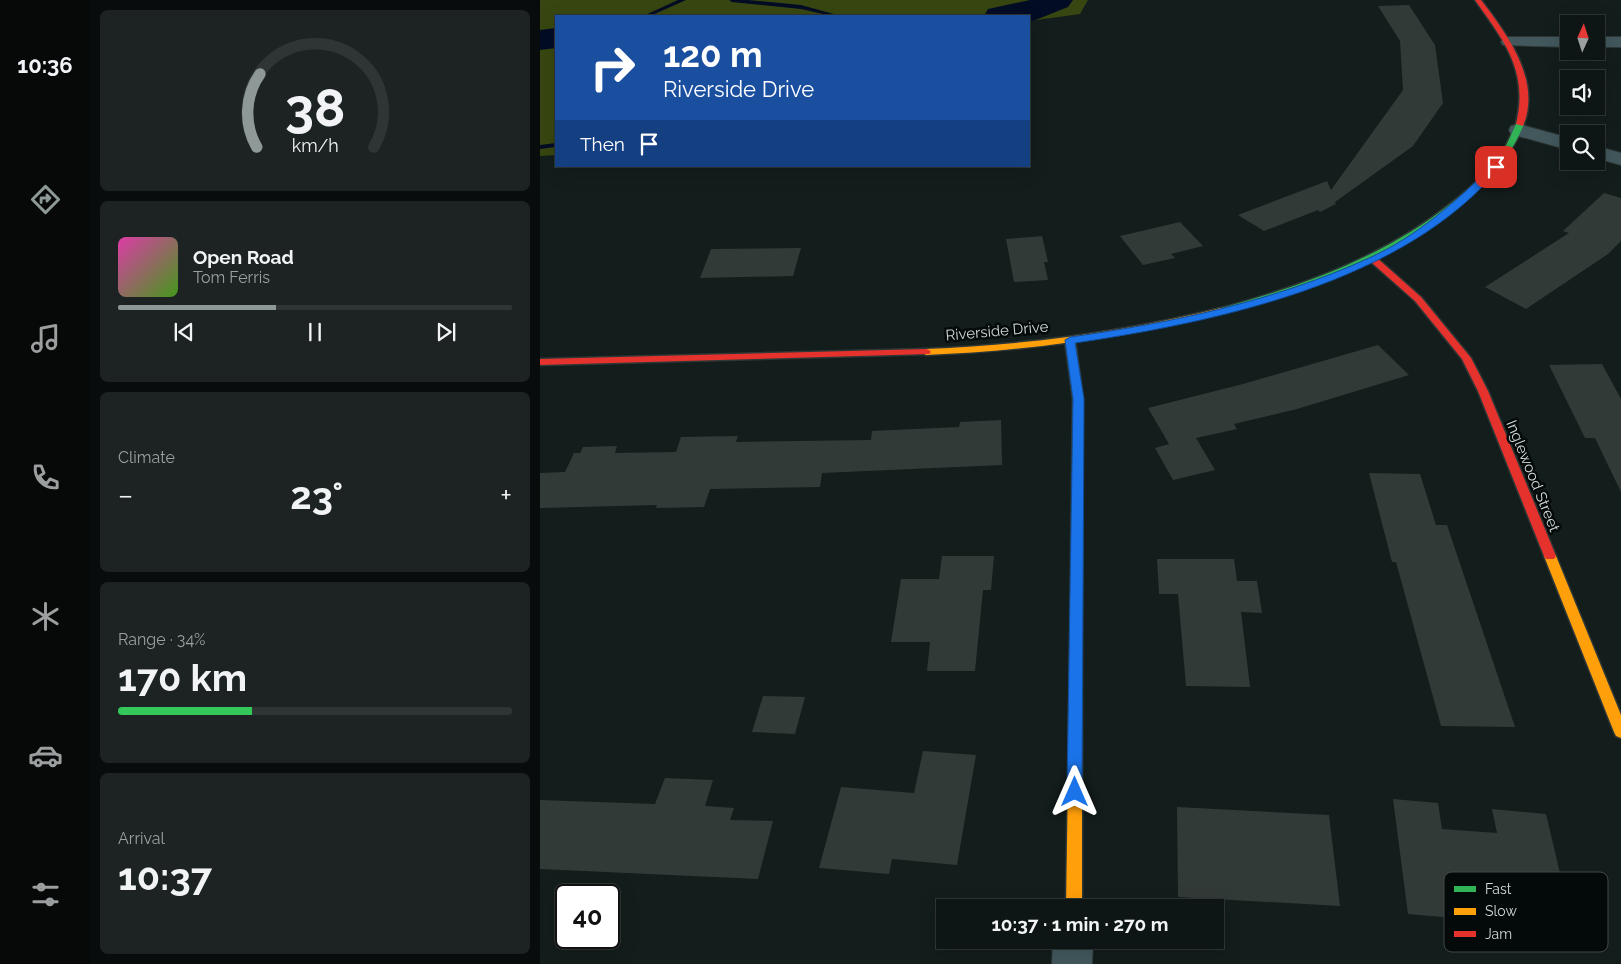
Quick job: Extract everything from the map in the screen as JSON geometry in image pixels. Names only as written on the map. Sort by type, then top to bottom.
[{"type":"street","name":"Riverside Drive","points":[[540,362],[969,350],[1070,340],[1131,332],[1218,312],[1282,295],[1374,260],[1422,230],[1462,200],[1496,167],[1524,116],[1522,69],[1509,42],[1478,0]]},
{"type":"street","points":[[1509,42],[1560,42]]},
{"type":"street","points":[[1605,42],[1621,42]]},
{"type":"street","points":[[1518,130],[1560,142]]},
{"type":"street","points":[[1605,155],[1621,159]]},
{"type":"street","name":"Inglewood Street","points":[[1374,260],[1418,299],[1466,358],[1483,391],[1621,732]]},
{"type":"street","points":[[1070,340],[1078,399],[1074,899]]},
{"type":"street","points":[[1072,964],[1073,949]]},
{"type":"green space","points":[[540,0],[1088,0],[1080,14],[1030,21],[1030,15],[555,15],[555,155],[540,156]]},
{"type":"building","points":[[1409,5],[1435,45],[1443,103],[1413,146],[1335,202],[1336,204],[1320,212],[1318,210],[1264,231],[1238,215],[1327,181],[1331,190],[1403,90],[1400,41],[1378,6]]},
{"type":"building","points":[[1604,193],[1621,198],[1621,241],[1608,254],[1526,309],[1485,287],[1569,233],[1563,231]]},
{"type":"building","points":[[1180,222],[1203,246],[1171,254],[1175,258],[1143,265],[1120,236]]},
{"type":"building","points":[[1042,236],[1048,262],[1044,262],[1048,280],[1014,282],[1006,239]]},
{"type":"building","points":[[801,248],[793,276],[700,278],[711,249]]},
{"type":"building","points":[[1378,345],[1409,375],[1297,409],[1234,424],[1237,429],[1196,438],[1215,470],[1173,480],[1155,448],[1169,444],[1148,408],[1243,384]]},
{"type":"building","points":[[1602,364],[1621,399],[1621,492],[1595,438],[1585,438],[1549,365]]},
{"type":"building","points":[[1001,420],[1002,465],[822,473],[820,487],[710,489],[704,507],[656,508],[657,505],[540,508],[540,473],[565,472],[574,453],[580,453],[583,447],[617,446],[615,453],[676,452],[681,437],[738,436],[736,442],[871,440],[872,431],[959,427],[960,422]]},
{"type":"building","points":[[1369,473],[1420,474],[1436,525],[1447,525],[1515,727],[1441,726],[1396,562],[1392,562]]},
{"type":"building","points":[[942,556],[994,556],[991,590],[983,590],[975,671],[927,671],[930,642],[891,642],[901,579],[939,579]]},
{"type":"building","points":[[1157,559],[1234,559],[1237,581],[1257,581],[1262,613],[1241,612],[1250,687],[1186,686],[1178,594],[1159,594]]},
{"type":"building","points":[[763,696],[805,697],[795,734],[752,732]]},
{"type":"building","points":[[923,751],[976,755],[957,865],[892,859],[889,874],[819,868],[841,787],[914,793]]},
{"type":"building","points":[[665,778],[713,780],[705,806],[734,808],[730,820],[773,821],[758,879],[540,869],[540,800],[655,804]]},
{"type":"building","points":[[1393,799],[1438,803],[1442,829],[1497,833],[1492,809],[1546,814],[1560,872],[1444,872],[1444,917],[1408,914]]},
{"type":"building","points":[[1177,807],[1329,815],[1340,906],[1178,897]]},
{"type":"waterway","points":[[648,15],[683,0]]},
{"type":"waterway","points":[[732,0],[801,7],[834,15]]},
{"type":"waterway","points":[[1007,15],[1033,11],[1057,0]]},
{"type":"waterway","points":[[540,40],[555,38]]},
{"type":"waterway","points":[[540,147],[555,145]]},
{"type":"traffic: fast","points":[[1221,311],[1288,292],[1321,280],[1384,252],[1413,235],[1442,215],[1485,178],[1511,144],[1520,124]]},
{"type":"traffic: fast","points":[[1070,340],[1078,399],[1076,644]]},
{"type":"traffic: slow","points":[[926,352],[1000,348],[1075,340],[1148,328],[1221,311]]},
{"type":"traffic: slow","points":[[1550,556],[1621,732]]},
{"type":"traffic: slow","points":[[1074,899],[1076,644]]},
{"type":"traffic: jam","points":[[1478,0],[1507,43],[1521,74],[1524,90],[1524,107],[1520,124]]},
{"type":"traffic: jam","points":[[1374,260],[1418,299],[1466,358],[1483,391],[1550,556]]},
{"type":"traffic: jam","points":[[540,362],[926,352]]},
{"type":"route","points":[[1075,792],[1078,399],[1076,369],[1070,340],[1131,332],[1209,315],[1282,295],[1374,260],[1422,230],[1462,200],[1496,167]]}]
